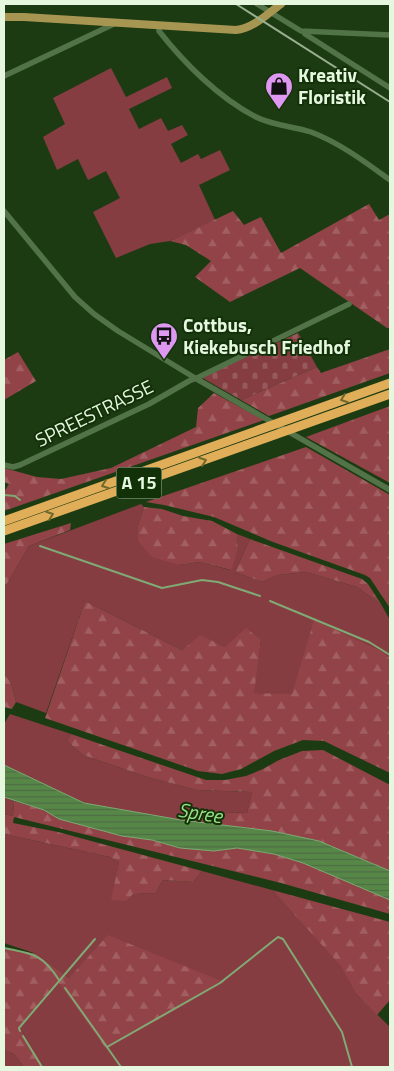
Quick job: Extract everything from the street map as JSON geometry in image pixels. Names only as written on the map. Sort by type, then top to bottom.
[{"type":"highway","name":"A 15","points":[[4,521],[390,383]]},
{"type":"highway","name":"A 15","points":[[4,531],[390,394]]},
{"type":"main road","points":[[4,17],[244,29],[252,26],[281,4]]},
{"type":"street","points":[[257,4],[390,88]]},
{"type":"street","points":[[4,76],[116,23]]},
{"type":"street","points":[[159,26],[158,31],[169,44],[216,90],[238,106],[269,123],[311,132],[353,153],[390,180]]},
{"type":"street","points":[[301,31],[390,35]]},
{"type":"street","points":[[4,211],[83,306],[118,332],[390,490]]},
{"type":"street","name":"SPREESTRASSE","points":[[4,465],[13,467],[20,465],[149,404],[195,378],[349,304]]},
{"type":"green space","points":[[111,68],[126,97],[167,77],[172,88],[129,109],[139,129],[161,118],[168,131],[182,125],[188,135],[171,144],[181,163],[198,154],[201,159],[220,150],[230,170],[199,185],[215,220],[170,241],[150,244],[116,258],[93,212],[120,198],[106,171],[88,180],[78,159],[57,170],[43,137],[65,124],[53,98]]},
{"type":"green space","points":[[369,204],[379,220],[390,214],[390,328],[387,328],[300,268],[230,302],[195,277],[211,261],[186,245],[170,241],[233,211],[244,225],[261,217],[281,253]]},
{"type":"green space","points":[[298,333],[317,367],[241,400],[201,377]]},
{"type":"green space","points":[[390,349],[390,373],[269,416],[241,400],[317,367],[321,373]]},
{"type":"green space","points":[[18,352],[36,381],[4,400],[4,360]]},
{"type":"green space","points":[[214,393],[264,420],[4,511],[4,492],[9,484],[4,482],[4,468],[37,477],[61,479],[111,468],[196,427],[198,408]]},
{"type":"green space","points":[[390,406],[390,483],[306,437]]},
{"type":"green space","points":[[306,447],[390,495],[390,608],[370,578],[365,575],[273,542],[214,517],[146,502]]},
{"type":"green space","points":[[141,504],[144,507],[138,525],[179,565],[199,562],[230,570],[238,550],[237,534],[250,539],[235,572],[262,582],[278,575],[306,572],[357,587],[381,604],[390,620],[390,658],[385,653],[292,695],[253,693],[261,640],[225,647],[200,636],[182,650],[85,601],[46,713],[16,702],[11,683],[4,677],[4,589],[29,546]]},
{"type":"green space","points":[[144,507],[162,509],[183,516],[212,521],[237,534],[238,550],[231,570],[199,562],[179,565],[152,557],[138,541],[138,525]]},
{"type":"green space","points":[[71,523],[70,530],[29,546],[4,589],[4,544]]},
{"type":"green space","points":[[250,539],[362,579],[368,584],[381,604],[357,587],[306,572],[278,575],[262,582],[235,572]]},
{"type":"green space","points":[[85,601],[182,650],[200,635],[225,647],[246,628],[261,640],[254,693],[292,694],[314,620],[385,653],[390,658],[390,773],[324,741],[303,740],[274,751],[241,769],[222,774],[198,771],[45,718]]},
{"type":"green space","points":[[6,676],[11,683],[16,702],[12,709],[4,707],[4,677]]},
{"type":"green space","points":[[10,714],[71,734],[67,741],[83,755],[147,777],[197,790],[252,792],[247,813],[187,811],[181,820],[84,803],[4,765],[4,724]]},
{"type":"green space","points":[[71,734],[206,780],[225,780],[246,776],[302,751],[323,750],[390,785],[390,871],[319,841],[272,831],[181,820],[186,811],[247,813],[252,792],[197,790],[147,777],[83,755],[67,741]]},
{"type":"green space","points":[[4,797],[14,801],[13,816],[4,814]]},
{"type":"green space","points":[[14,801],[44,810],[59,819],[122,836],[152,840],[180,848],[214,851],[237,848],[274,854],[303,863],[390,900],[390,914],[281,883],[14,817],[13,823],[58,832],[202,871],[193,882],[163,880],[155,893],[133,894],[126,901],[111,900],[119,862],[110,857],[4,834],[4,814],[13,816]]},
{"type":"green space","points":[[4,834],[110,857],[119,862],[112,900],[133,894],[155,893],[163,880],[193,882],[202,871],[272,890],[342,966],[356,994],[390,1027],[390,1067],[44,1067],[20,1028],[59,983],[69,978],[37,954],[4,943]]},
{"type":"green space","points":[[272,890],[390,922],[390,1000],[377,1015],[356,994],[341,966]]},
{"type":"green space","points":[[108,935],[224,982],[106,1049],[59,983],[20,1028],[44,1067],[24,1067],[14,1054],[4,1050],[4,948],[37,954],[69,978]]},
{"type":"green space","points":[[4,1050],[14,1054],[24,1067],[4,1067]]},
{"type":"shaded area","points":[[4,765],[84,803],[181,820],[272,831],[319,841],[390,871],[390,900],[303,863],[274,854],[237,848],[214,851],[180,848],[152,840],[122,836],[59,819],[44,810],[4,797]]},
{"type":"waterway","points":[[4,495],[15,496],[20,500]]},
{"type":"waterway","points":[[40,546],[162,588],[202,580],[218,582],[260,596]]},
{"type":"waterway","points":[[270,601],[369,642],[390,655]]},
{"type":"waterway","points":[[65,988],[107,1047],[220,983],[278,937],[283,939],[342,1032],[352,1067]]},
{"type":"waterway","points":[[20,1031],[19,1028],[95,939]]},
{"type":"waterway","points":[[4,948],[36,956],[47,964],[59,980]]},
{"type":"waterway","points":[[23,1036],[42,1067]]},
{"type":"waterway","points":[[107,1047],[121,1067]]},
{"type":"railway","points":[[236,4],[390,102]]},
{"type":"place","name":"Kreativ Floristik","points":[[279,110]]},
{"type":"place","name":"Cottbus, Kiekebusch Friedhof","points":[[164,360]]},
{"type":"water label","name":"Spree","points":[[200,813]]}]
